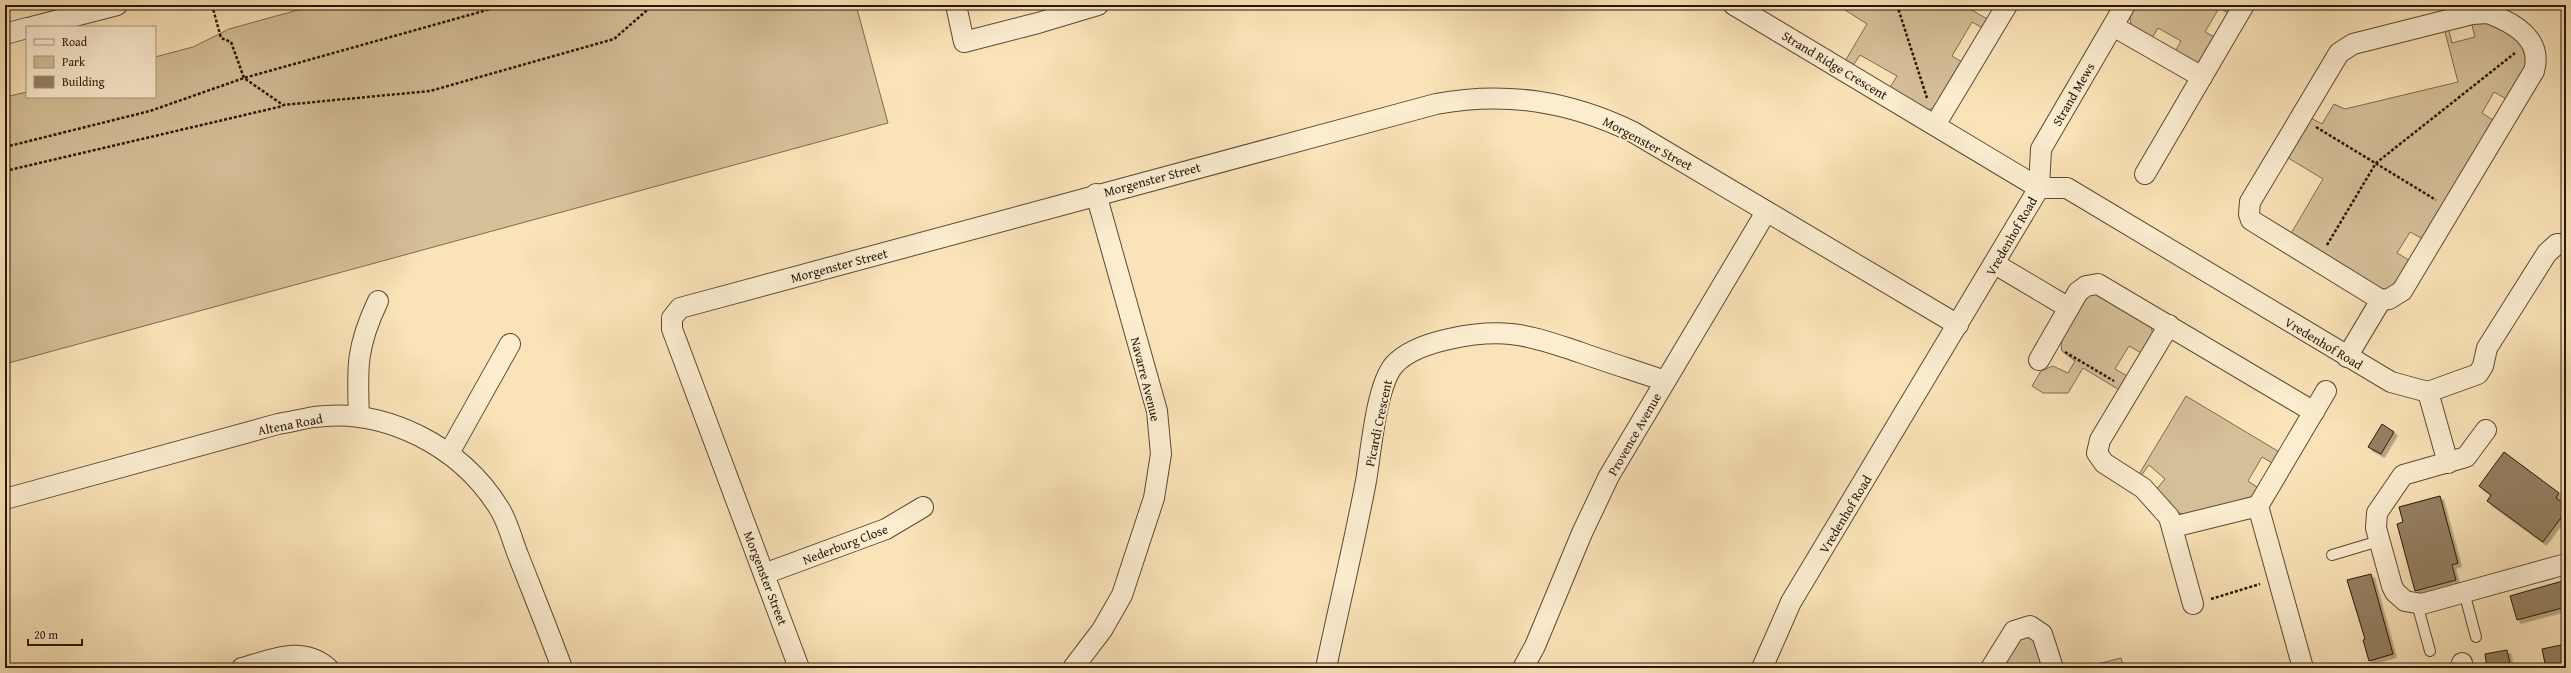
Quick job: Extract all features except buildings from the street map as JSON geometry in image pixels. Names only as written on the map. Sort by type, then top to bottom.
[{"type":"street","points":[[36,26],[117,5]]},
{"type":"street","points":[[956,5],[964,42],[1038,24],[1098,5]]},
{"type":"street","name":"Strand Ridge Crescent","points":[[1734,5],[2040,188]]},
{"type":"street","points":[[1935,125],[2007,5]]},
{"type":"street","name":"Strand Mews","points":[[2040,188],[2041,149],[2125,5]]},
{"type":"street","points":[[2145,174],[2244,5]]},
{"type":"street","points":[[2478,12],[2493,15],[2521,31],[2531,40],[2536,55],[2534,71],[2451,210],[2402,291],[2389,299],[2381,300],[2256,225],[2249,214],[2250,202],[2300,118],[2336,57],[2353,44],[2478,12]]},
{"type":"street","points":[[2113,26],[2202,77]]},
{"type":"street","points":[[5,34],[26,28]]},
{"type":"street","name":"Morgenster Street","points":[[799,668],[670,324],[675,312],[680,308],[1096,194],[1436,104],[1466,99],[1508,97],[1560,104],[1609,120],[1656,145],[1766,212],[1958,325]]},
{"type":"street","name":"Vredenhof Road","points":[[1762,668],[1792,602],[2040,188],[2067,188],[2391,382],[2428,392]]},
{"type":"street","name":"Navarre Avenue","points":[[1073,668],[1102,630],[1122,595],[1154,498],[1161,454],[1157,411],[1096,194]]},
{"type":"street","name":"Provence Avenue","points":[[1523,668],[1535,646],[1582,533],[1609,476],[1766,212]]},
{"type":"street","points":[[2448,463],[2428,392],[2478,374],[2487,348],[2547,253],[2557,244],[2566,245]]},
{"type":"street","points":[[1995,264],[2070,308]]},
{"type":"street","points":[[2040,360],[2082,289],[2098,284],[2314,412]]},
{"type":"street","points":[[2347,357],[2381,300]]},
{"type":"street","points":[[359,418],[357,364],[366,326],[378,301]]},
{"type":"street","points":[[2169,325],[2098,444],[2098,453],[2104,463],[2143,488],[2169,517],[2193,604]]},
{"type":"street","name":"Picardi Crescent","points":[[1326,668],[1365,482],[1382,392],[1387,375],[1395,364],[1417,349],[1442,341],[1476,334],[1511,334],[1545,341],[1665,381]]},
{"type":"street","points":[[449,453],[510,344]]},
{"type":"street","points":[[2173,527],[2258,506],[2326,391]]},
{"type":"street","name":"Altena Road","points":[[5,499],[278,424],[315,417],[359,418],[383,422],[416,434],[449,453],[475,476],[500,509],[562,668]]},
{"type":"street","points":[[2486,430],[2466,457],[2410,472],[2399,479],[2377,513],[2376,528],[2395,592],[2405,601],[2417,604],[2566,564]]},
{"type":"street","points":[[2258,506],[2303,668]]},
{"type":"street","name":"Nederburg Close","points":[[764,574],[886,529],[923,507]]},
{"type":"street","points":[[1991,668],[2014,632],[2019,628],[2030,626],[2042,634],[2053,668]]},
{"type":"street","points":[[242,668],[298,654],[312,657],[328,668]]},
{"type":"lane","points":[[2332,555],[2379,541]]},
{"type":"lane","points":[[2464,592],[2476,637]]},
{"type":"lane","points":[[2417,604],[2430,651]]},
{"type":"path","points":[[212,5],[221,38],[231,42],[244,78],[283,106]]},
{"type":"path","points":[[5,147],[150,111],[244,78],[505,5]]},
{"type":"path","points":[[5,171],[283,106],[430,91],[614,39],[653,5]]},
{"type":"path","points":[[1897,5],[1935,125]]},
{"type":"path","points":[[2317,262],[2376,163],[2531,40]]},
{"type":"path","points":[[2300,118],[2451,210]]},
{"type":"path","points":[[2050,342],[2129,391]]},
{"type":"path","points":[[2193,604],[2279,579]]},
{"type":"green space","points":[[316,5],[856,5],[888,123],[5,364],[5,97],[26,92],[26,98],[156,98],[156,57],[193,47],[229,29]]},
{"type":"green space","points":[[1841,5],[1963,5],[1989,20],[1984,29],[1972,22],[1952,56],[1964,63],[1936,108],[1925,110],[1889,89],[1897,76],[1860,55],[1852,67],[1844,63],[1867,24],[1842,8]]},
{"type":"green space","points":[[2135,5],[2238,5],[2232,15],[2219,8],[2205,32],[2218,39],[2202,62],[2193,63],[2174,53],[2181,41],[2158,28],[2151,40],[2132,27],[2130,18]]},
{"type":"green space","points":[[2485,19],[2520,38],[2530,60],[2508,100],[2494,92],[2482,113],[2496,122],[2425,240],[2410,232],[2397,253],[2412,262],[2399,283],[2383,291],[2289,237],[2323,179],[2285,156],[2309,117],[2322,124],[2334,104],[2345,109],[2458,82],[2444,28],[2448,27],[2452,43],[2475,37],[2471,21]]},
{"type":"green space","points":[[2092,291],[2150,324],[2153,334],[2143,354],[2129,346],[2115,369],[2129,377],[2121,391],[2083,368],[2068,393],[2043,393],[2032,386],[2041,371],[2053,366],[2068,373],[2075,361],[2062,351],[2061,344],[2071,318],[2087,295]]},
{"type":"green space","points":[[2186,396],[2281,453],[2274,464],[2262,457],[2248,481],[2260,489],[2252,497],[2185,515],[2176,512],[2155,491],[2165,479],[2149,465],[2140,477],[2138,476]]},
{"type":"green space","points":[[2025,636],[2035,638],[2047,668],[1999,668],[2016,641]]},
{"type":"green space","points":[[2121,658],[2124,668],[2081,668]]}]
